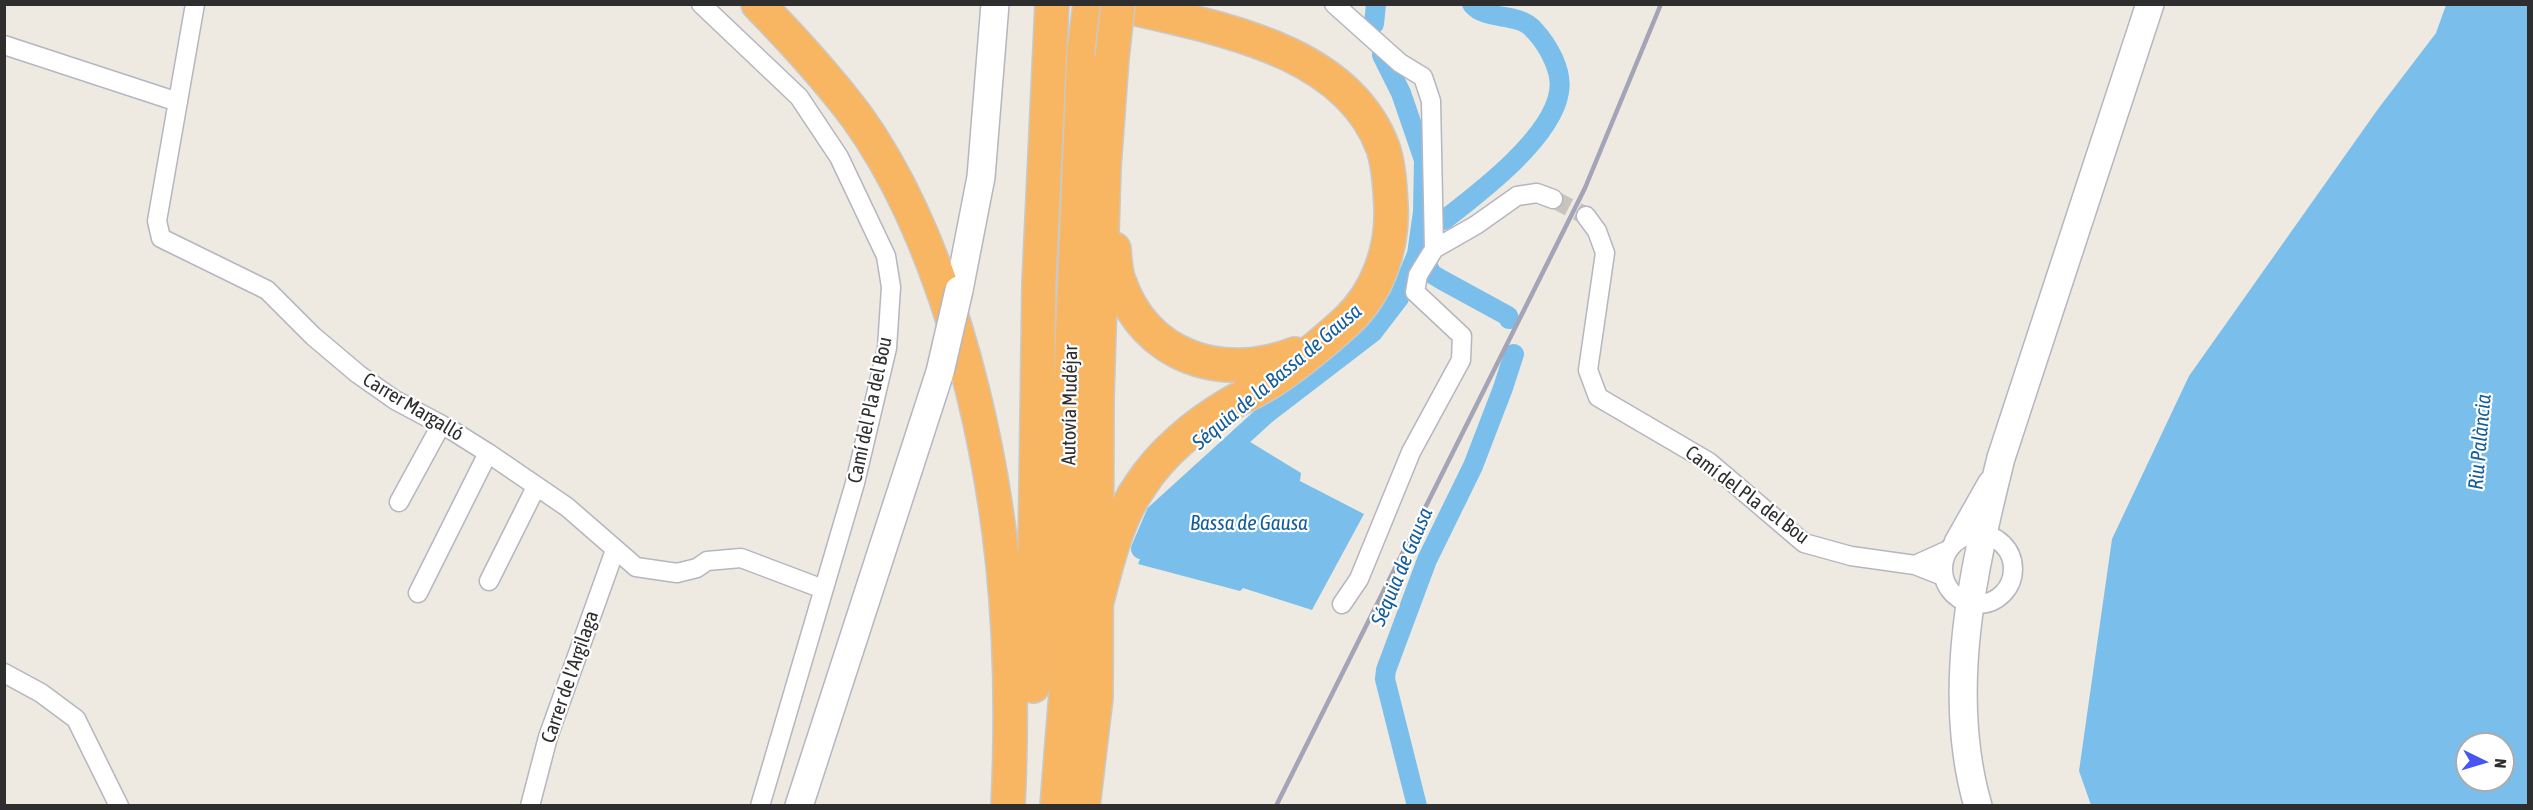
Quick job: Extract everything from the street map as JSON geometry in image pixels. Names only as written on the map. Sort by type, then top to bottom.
[{"type":"highway","points":[[758,4],[787,33],[857,118],[908,203],[942,283],[973,387],[987,452],[1002,549],[1011,648],[1008,806]]},
{"type":"highway","name":"Autovía Mudéjar","points":[[1028,806],[1033,697],[1039,271],[1052,4]]},
{"type":"highway","name":"Autovía Mudéjar","points":[[1057,806],[1066,693],[1070,396],[1098,54],[1090,4]]},
{"type":"highway","points":[[1083,806],[1096,696],[1096,604],[1098,376],[1104,167],[1098,54],[1117,4],[1209,28],[1291,54],[1315,68],[1345,92],[1364,114],[1383,148],[1390,181],[1392,226],[1385,260],[1371,290],[1350,318],[1274,380],[1228,405],[1202,423],[1167,452],[1139,486],[1115,536],[1096,604]]},
{"type":"highway","points":[[1098,54],[1113,244],[1118,279],[1132,310],[1151,334],[1172,348],[1197,360],[1225,366],[1251,366],[1283,358],[1322,343]]},
{"type":"main road","points":[[1978,806],[1970,780],[1961,698],[1970,604],[1982,533],[2001,459],[2150,4]]},
{"type":"main road","points":[[799,806],[940,372],[981,177],[994,17]]},
{"type":"street","name":"Carrer Margalló","points":[[195,4],[157,221],[161,238],[267,290],[313,336],[358,374],[395,400],[488,453],[567,507],[636,567],[677,573],[697,568],[707,561],[741,558],[823,589]]},
{"type":"street","name":"Camí del Pla del Bou","points":[[701,4],[799,98],[839,157],[886,256],[891,287],[887,348],[855,483],[760,806]]},
{"type":"street","points":[[1334,4],[1400,63],[1422,77],[1431,101],[1434,249]]},
{"type":"street","points":[[4,45],[178,102]]},
{"type":"street","points":[[1342,604],[1359,579],[1411,452],[1461,360],[1462,336],[1415,292],[1418,274],[1434,249],[1476,225],[1517,196],[1537,193],[1553,199]]},
{"type":"street","name":"Camí del Pla del Bou","points":[[1586,216],[1597,231],[1605,253],[1588,370],[1598,398],[1709,462],[1804,543],[1851,556],[1914,565],[1942,576]]},
{"type":"street","points":[[399,502],[441,425]]},
{"type":"street","points":[[418,593],[488,453]]},
{"type":"street","points":[[1914,565],[1950,546],[1982,533],[2002,542],[2012,558],[2012,576],[2004,593],[1988,603],[1970,604],[1952,594],[1942,576],[1950,546],[2001,459]]},
{"type":"street","points":[[489,581],[536,487]]},
{"type":"street","name":"Carrer de l'Argilaga","points":[[530,806],[548,737],[615,550]]},
{"type":"street","points":[[4,673],[76,718],[119,806]]},
{"type":"water","name":"Riu Palància","points":[[2446,5],[2528,5],[2528,805],[2091,805],[2079,771],[2112,539],[2189,376],[2378,109],[2436,33]]},
{"type":"water","name":"Bassa de Gausa","points":[[1247,440],[1301,473],[1300,481],[1364,514],[1312,610],[1243,588],[1240,591],[1138,564],[1159,514]]},
{"type":"waterway","name":"Séquia de la Bassa de Gausa","points":[[1374,24],[1376,4]]},
{"type":"waterway","name":"Séquia de Gausa","points":[[1444,220],[1494,180],[1529,146],[1543,128],[1553,110],[1559,92],[1557,67],[1534,30],[1520,20],[1486,13],[1478,10],[1472,4]]},
{"type":"waterway","name":"Séquia de la Bassa de Gausa","points":[[1141,549],[1156,514],[1266,414],[1373,332],[1399,298],[1417,254],[1423,212],[1424,160],[1401,93],[1382,55]]},
{"type":"waterway","name":"Séquia de Gausa","points":[[1428,267],[1432,274],[1508,316],[1509,319]]},
{"type":"waterway","name":"Séquia de Gausa","points":[[1417,806],[1385,679],[1386,670],[1427,560],[1473,466],[1514,354]]},
{"type":"tunnel","points":[[1553,199],[1586,216]]},
{"type":"railway","points":[[1276,806],[1585,188],[1661,4]]}]
